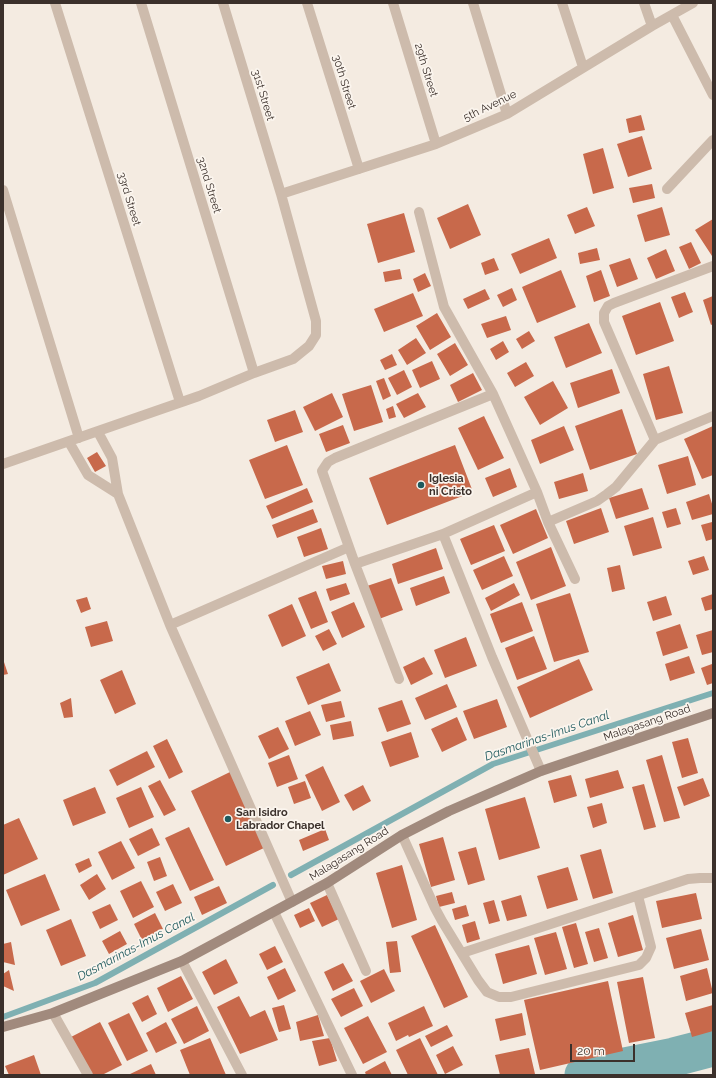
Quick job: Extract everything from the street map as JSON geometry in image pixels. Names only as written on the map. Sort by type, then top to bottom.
[{"type":"main road","name":"Malagasang Road","points":[[3,1027],[53,1014],[182,961],[327,883],[402,835],[449,811],[541,771],[713,713]]},
{"type":"street","name":"33rd Street","points":[[55,3],[180,402]]},
{"type":"street","name":"32nd Street","points":[[141,3],[254,373]]},
{"type":"street","name":"31st Street","points":[[3,464],[199,396],[254,373],[293,359],[309,346],[316,335],[316,321],[281,194],[223,3]]},
{"type":"street","name":"30th Street","points":[[307,3],[359,169]]},
{"type":"street","name":"29th Street","points":[[393,3],[436,144]]},
{"type":"street","points":[[474,3],[507,114]]},
{"type":"street","points":[[562,3],[583,68]]},
{"type":"street","points":[[644,3],[652,26]]},
{"type":"street","name":"5th Avenue","points":[[281,194],[436,144],[507,114],[652,26],[693,3]]},
{"type":"street","points":[[672,15],[713,95]]},
{"type":"street","points":[[667,189],[713,140]]},
{"type":"street","points":[[3,190],[79,438]]},
{"type":"street","points":[[419,212],[444,306],[493,394],[537,492],[548,522],[575,578]]},
{"type":"street","points":[[655,440],[604,322],[604,313],[608,306],[614,303],[713,266]]},
{"type":"street","points":[[399,679],[349,548],[322,471],[328,462],[335,458],[493,394]]},
{"type":"street","points":[[548,522],[597,501],[607,494],[616,487],[655,440],[713,416]]},
{"type":"street","points":[[98,432],[112,458],[118,494],[170,625],[292,902]]},
{"type":"street","points":[[69,442],[88,475],[118,494]]},
{"type":"street","points":[[355,564],[443,534],[537,492]]},
{"type":"street","points":[[443,534],[492,657],[541,771]]},
{"type":"street","points":[[170,625],[349,548]]},
{"type":"street","points":[[402,835],[435,908],[478,980],[487,992],[499,997],[511,997],[639,965],[646,958],[651,947],[638,896]]},
{"type":"street","points":[[462,953],[688,880],[713,878]]},
{"type":"street","points":[[327,883],[366,971]]},
{"type":"street","points":[[274,912],[352,1075]]},
{"type":"street","points":[[182,961],[242,1075]]},
{"type":"street","points":[[53,1014],[88,1075]]},
{"type":"building","points":[[641,115],[645,130],[629,133],[626,119]]},
{"type":"building","points":[[642,136],[652,169],[628,177],[617,144]]},
{"type":"building","points":[[603,148],[614,188],[593,194],[583,154]]},
{"type":"building","points":[[652,184],[655,198],[633,203],[629,188]]},
{"type":"building","points":[[468,204],[481,235],[450,249],[437,218]]},
{"type":"building","points":[[587,207],[595,226],[575,234],[567,215]]},
{"type":"building","points":[[662,207],[670,235],[645,242],[637,215]]},
{"type":"building","points":[[404,213],[415,252],[378,263],[367,224]]},
{"type":"building","points":[[713,219],[713,255],[712,256],[695,230]]},
{"type":"building","points":[[549,238],[557,258],[520,274],[511,254]]},
{"type":"building","points":[[691,242],[701,263],[689,269],[679,247]]},
{"type":"building","points":[[597,248],[600,260],[580,264],[578,253]]},
{"type":"building","points":[[666,249],[675,271],[656,279],[647,258]]},
{"type":"building","points":[[494,258],[499,270],[485,275],[481,263]]},
{"type":"building","points":[[630,258],[638,279],[617,287],[609,265]]},
{"type":"building","points":[[400,269],[402,279],[385,282],[383,272]]},
{"type":"building","points":[[561,270],[576,307],[537,323],[522,287]]},
{"type":"building","points":[[601,270],[610,296],[594,302],[586,276]]},
{"type":"building","points":[[425,273],[431,286],[418,292],[413,279]]},
{"type":"building","points":[[512,288],[517,300],[503,307],[497,295]]},
{"type":"building","points":[[485,289],[490,299],[468,309],[463,299]]},
{"type":"building","points":[[685,292],[693,312],[679,318],[671,297]]},
{"type":"building","points":[[413,293],[423,316],[384,332],[374,309]]},
{"type":"building","points":[[713,296],[713,324],[711,325],[703,300]]},
{"type":"building","points":[[660,302],[674,341],[636,355],[622,316]]},
{"type":"building","points":[[437,313],[451,337],[430,350],[416,326]]},
{"type":"building","points":[[506,316],[511,330],[487,338],[481,324]]},
{"type":"building","points":[[589,323],[602,353],[566,368],[554,337]]},
{"type":"building","points":[[529,331],[535,341],[522,349],[516,339]]},
{"type":"building","points":[[416,338],[426,353],[407,365],[398,350]]},
{"type":"building","points":[[503,341],[509,352],[496,360],[490,349]]},
{"type":"building","points":[[455,343],[468,365],[450,376],[437,354]]},
{"type":"building","points":[[392,354],[397,365],[385,370],[380,360]]},
{"type":"building","points":[[432,361],[440,379],[420,388],[412,370]]},
{"type":"building","points":[[526,362],[534,376],[515,387],[507,373]]},
{"type":"building","points":[[669,366],[683,413],[656,420],[643,374]]},
{"type":"building","points":[[612,369],[620,393],[578,408],[570,383]]},
{"type":"building","points":[[404,370],[412,387],[397,395],[388,378]]},
{"type":"building","points":[[473,373],[482,390],[458,402],[450,385]]},
{"type":"building","points":[[384,378],[391,396],[383,400],[376,381]]},
{"type":"building","points":[[553,381],[568,408],[540,425],[524,397]]},
{"type":"building","points":[[371,385],[383,422],[354,431],[342,394]]},
{"type":"building","points":[[332,393],[343,417],[315,431],[303,407]]},
{"type":"building","points":[[418,393],[426,407],[404,418],[396,404]]},
{"type":"building","points":[[393,406],[396,417],[389,419],[386,409]]},
{"type":"building","points":[[622,409],[637,454],[590,470],[575,426]]},
{"type":"building","points":[[295,410],[303,432],[275,442],[267,420]]},
{"type":"building","points":[[484,416],[504,458],[478,470],[458,428]]},
{"type":"building","points":[[343,425],[350,443],[326,452],[319,434]]},
{"type":"building","points":[[564,426],[574,450],[540,464],[531,440]]},
{"type":"building","points":[[713,426],[713,475],[702,479],[684,439]]},
{"type":"building","points":[[287,445],[303,485],[265,499],[249,460]]},
{"type":"building","name":"Iglesia ni Cristo","points":[[455,445],[473,492],[387,525],[369,478]]},
{"type":"building","points":[[97,452],[106,466],[95,472],[87,458]]},
{"type":"building","points":[[688,456],[696,485],[667,494],[658,465]]},
{"type":"building","points":[[510,468],[517,487],[493,497],[485,478]]},
{"type":"building","points":[[583,473],[588,491],[559,499],[554,482]]},
{"type":"building","points":[[307,488],[313,502],[272,519],[266,506]]},
{"type":"building","points":[[642,488],[649,509],[616,519],[609,498]]},
{"type":"building","points":[[709,494],[713,507],[713,514],[692,520],[686,502]]},
{"type":"building","points":[[601,508],[609,532],[574,544],[566,521]]},
{"type":"building","points":[[676,508],[681,524],[667,528],[662,512]]},
{"type":"building","points":[[313,509],[318,522],[277,538],[272,525]]},
{"type":"building","points":[[536,509],[548,538],[513,554],[500,525]]},
{"type":"building","points":[[653,517],[662,548],[633,556],[624,526]]},
{"type":"building","points":[[712,522],[713,539],[706,541],[701,525]]},
{"type":"building","points":[[494,525],[505,551],[471,565],[460,539]]},
{"type":"building","points":[[321,528],[328,549],[304,557],[297,537]]},
{"type":"building","points":[[551,547],[566,586],[531,600],[516,562]]},
{"type":"building","points":[[436,548],[443,569],[398,584],[392,564]]},
{"type":"building","points":[[504,556],[513,576],[482,590],[473,570]]},
{"type":"building","points":[[704,556],[709,570],[693,575],[688,561]]},
{"type":"building","points":[[343,561],[346,574],[326,579],[322,566]]},
{"type":"building","points":[[620,565],[625,589],[612,592],[607,568]]},
{"type":"building","points":[[444,576],[450,593],[416,606],[410,588]]},
{"type":"building","points":[[391,578],[403,610],[379,619],[367,586]]},
{"type":"building","points":[[346,583],[350,594],[330,601],[326,589]]},
{"type":"building","points":[[514,583],[520,595],[491,611],[485,598]]},
{"type":"building","points":[[316,591],[328,622],[311,629],[298,598]]},
{"type":"building","points":[[570,593],[589,652],[554,662],[536,604]]},
{"type":"building","points":[[713,594],[713,609],[705,611],[701,598]]},
{"type":"building","points":[[666,596],[672,615],[653,621],[647,602]]},
{"type":"building","points":[[87,597],[91,609],[81,613],[76,600]]},
{"type":"building","points":[[354,602],[365,627],[342,638],[331,612]]},
{"type":"building","points":[[522,602],[533,631],[501,643],[490,614]]},
{"type":"building","points":[[292,604],[306,636],[282,647],[268,615]]},
{"type":"building","points":[[107,621],[113,641],[91,647],[85,627]]},
{"type":"building","points":[[680,624],[688,648],[663,656],[656,632]]},
{"type":"building","points":[[329,629],[337,644],[323,651],[315,636]]},
{"type":"building","points":[[713,630],[713,652],[702,655],[696,635]]},
{"type":"building","points":[[534,636],[547,669],[517,680],[505,648]]},
{"type":"building","points":[[466,637],[477,666],[445,678],[434,650]]},
{"type":"building","points":[[689,656],[695,673],[670,681],[665,664]]},
{"type":"building","points":[[424,657],[433,674],[411,685],[403,667]]},
{"type":"building","points":[[3,659],[8,674],[3,675]]},
{"type":"building","points":[[579,659],[593,690],[530,718],[517,687]]},
{"type":"building","points":[[329,663],[341,691],[308,705],[296,677]]},
{"type":"building","points":[[712,664],[713,683],[707,685],[701,668]]},
{"type":"building","points":[[122,670],[136,704],[115,714],[100,680]]},
{"type":"building","points":[[447,684],[457,707],[425,720],[415,698]]},
{"type":"building","points":[[71,698],[73,717],[64,718],[60,703]]},
{"type":"building","points":[[497,699],[507,727],[474,739],[463,711]]},
{"type":"building","points":[[402,700],[411,724],[387,732],[378,708]]},
{"type":"building","points":[[341,701],[345,717],[326,722],[321,705]]},
{"type":"building","points":[[310,711],[321,735],[295,746],[285,721]]},
{"type":"building","points":[[457,717],[467,740],[442,752],[431,729]]},
{"type":"building","points":[[351,721],[354,736],[333,740],[330,725]]},
{"type":"building","points":[[278,727],[289,749],[269,759],[258,736]]},
{"type":"building","points":[[411,732],[419,757],[390,767],[381,742]]},
{"type":"building","points":[[688,738],[698,773],[682,778],[672,742]]},
{"type":"building","points":[[167,739],[183,772],[169,779],[153,746]]},
{"type":"building","points":[[147,751],[155,767],[117,786],[109,770]]},
{"type":"building","points":[[289,755],[298,779],[277,787],[268,763]]},
{"type":"building","points":[[662,755],[680,818],[664,822],[646,760]]},
{"type":"building","points":[[323,766],[340,802],[322,811],[305,775]]},
{"type":"building","points":[[618,770],[624,788],[590,798],[585,779]]},
{"type":"building","name":"San Isidro Labrador Chapel","points":[[230,772],[266,847],[226,866],[191,791]]},
{"type":"building","points":[[571,775],[577,796],[554,803],[548,781]]},
{"type":"building","points":[[703,778],[710,796],[684,806],[677,787]]},
{"type":"building","points":[[160,780],[176,810],[164,816],[148,786]]},
{"type":"building","points":[[305,781],[311,798],[294,804],[288,787]]},
{"type":"building","points":[[644,784],[656,827],[644,830],[632,787]]},
{"type":"building","points":[[363,785],[371,801],[353,811],[344,795]]},
{"type":"building","points":[[95,787],[106,813],[73,826],[63,800]]},
{"type":"building","points":[[141,787],[154,817],[129,828],[116,798]]},
{"type":"building","points":[[525,797],[540,848],[499,860],[485,809]]},
{"type":"building","points":[[602,803],[607,823],[593,828],[587,807]]},
{"type":"building","points":[[19,818],[38,859],[3,875],[3,825]]},
{"type":"building","points":[[189,827],[214,880],[190,891],[165,838]]},
{"type":"building","points":[[152,828],[160,845],[138,856],[129,839]]},
{"type":"building","points":[[325,829],[329,840],[303,851],[299,840]]},
{"type":"building","points":[[443,837],[455,880],[431,887],[419,844]]},
{"type":"building","points":[[121,841],[135,868],[112,880],[98,852]]},
{"type":"building","points":[[476,847],[485,880],[468,885],[458,852]]},
{"type":"building","points":[[601,849],[613,893],[593,899],[580,855]]},
{"type":"building","points":[[160,857],[167,876],[154,881],[147,862]]},
{"type":"building","points":[[89,858],[92,866],[79,873],[75,864]]},
{"type":"building","points":[[402,865],[417,920],[392,928],[376,873]]},
{"type":"building","points":[[568,867],[578,900],[547,909],[537,876]]},
{"type":"building","points":[[45,874],[60,910],[21,926],[6,890]]},
{"type":"building","points":[[97,874],[106,889],[89,900],[80,885]]},
{"type":"building","points":[[141,881],[154,907],[133,918],[120,891]]},
{"type":"building","points":[[173,884],[182,903],[165,911],[156,892]]},
{"type":"building","points":[[219,886],[227,903],[202,915],[194,897]]},
{"type":"building","points":[[452,892],[455,903],[439,907],[436,896]]},
{"type":"building","points":[[696,893],[702,919],[662,928],[656,901]]},
{"type":"building","points":[[327,895],[339,919],[322,927],[310,903]]},
{"type":"building","points":[[521,895],[527,916],[507,921],[501,901]]},
{"type":"building","points":[[494,900],[500,921],[489,924],[483,903]]},
{"type":"building","points":[[110,904],[118,920],[100,929],[92,912]]},
{"type":"building","points":[[466,905],[469,916],[455,920],[452,909]]},
{"type":"building","points":[[309,908],[315,921],[300,928],[294,915]]},
{"type":"building","points":[[155,913],[163,929],[142,940],[134,924]]},
{"type":"building","points":[[633,915],[643,950],[618,957],[608,923]]},
{"type":"building","points":[[71,919],[86,956],[61,966],[46,930]]},
{"type":"building","points":[[475,921],[480,939],[467,943],[462,925]]},
{"type":"building","points":[[576,923],[588,964],[574,968],[562,927]]},
{"type":"building","points":[[435,925],[468,997],[444,1008],[411,936]]},
{"type":"building","points":[[599,928],[608,958],[594,962],[585,932]]},
{"type":"building","points":[[701,929],[709,960],[674,969],[666,938]]},
{"type":"building","points":[[120,931],[127,944],[109,954],[102,941]]},
{"type":"building","points":[[556,932],[567,969],[545,975],[534,938]]},
{"type":"building","points":[[397,941],[401,972],[390,973],[386,942]]},
{"type":"building","points":[[11,942],[15,965],[3,962],[3,944]]},
{"type":"building","points":[[529,945],[537,974],[503,984],[495,954]]},
{"type":"building","points":[[275,946],[283,962],[267,970],[259,954]]},
{"type":"building","points":[[226,959],[238,983],[214,995],[202,972]]},
{"type":"building","points":[[343,963],[353,981],[333,991],[324,972]]},
{"type":"building","points":[[285,968],[296,991],[278,1000],[267,977]]},
{"type":"building","points":[[707,968],[713,993],[686,1001],[680,976]]},
{"type":"building","points":[[384,969],[395,991],[371,1003],[360,981]]},
{"type":"building","points":[[9,970],[14,991],[3,986],[3,974]]},
{"type":"building","points":[[181,976],[193,999],[168,1012],[157,988]]},
{"type":"building","points":[[643,977],[655,1038],[629,1043],[617,982]]},
{"type":"building","points":[[608,981],[623,1051],[540,1070],[524,1000]]},
{"type":"building","points":[[354,988],[363,1006],[341,1017],[331,999]]},
{"type":"building","points":[[148,995],[157,1014],[142,1022],[132,1003]]},
{"type":"building","points":[[239,996],[250,1017],[265,1010],[278,1040],[240,1054],[217,1007]]},
{"type":"building","points":[[284,1005],[291,1029],[279,1032],[272,1008]]},
{"type":"building","points":[[713,1005],[713,1031],[692,1037],[685,1013]]},
{"type":"building","points":[[197,1006],[209,1031],[184,1044],[171,1019]]},
{"type":"building","points":[[424,1006],[433,1026],[396,1041],[388,1023]]},
{"type":"building","points":[[129,1013],[148,1051],[127,1061],[108,1023]]},
{"type":"building","points":[[522,1013],[526,1035],[500,1041],[495,1019]]},
{"type":"building","points":[[318,1015],[324,1036],[300,1041],[296,1022]]},
{"type":"building","points":[[368,1016],[387,1052],[363,1064],[344,1028]]},
{"type":"building","points":[[100,1022],[122,1065],[102,1075],[90,1075],[71,1037]]},
{"type":"building","points":[[166,1022],[177,1043],[156,1053],[146,1033]]},
{"type":"building","points":[[447,1025],[453,1036],[431,1047],[425,1036]]},
{"type":"building","points":[[210,1038],[226,1075],[190,1075],[180,1050]]},
{"type":"building","points":[[330,1038],[337,1061],[319,1066],[312,1041]]},
{"type":"building","points":[[420,1038],[438,1075],[408,1075],[396,1050]]},
{"type":"building","points":[[453,1046],[463,1065],[445,1074],[436,1055]]},
{"type":"building","points":[[529,1048],[535,1074],[500,1075],[495,1055]]},
{"type":"building","points":[[34,1055],[41,1075],[9,1075],[5,1066]]},
{"type":"building","points":[[385,1061],[392,1075],[366,1075],[365,1072]]},
{"type":"building","points":[[151,1064],[156,1075],[128,1075]]},
{"type":"waterway","name":"Dasmarinas-Imus Canal","points":[[291,875],[493,764],[713,693]]},
{"type":"waterway","name":"Dasmarinas-Imus Canal","points":[[3,1017],[95,983],[273,885]]},
{"type":"waterway","points":[[584,1075],[674,1057],[713,1047]]},
{"type":"place","name":"Iglesia ni Cristo","points":[[421,485]]},
{"type":"place","name":"San Isidro Labrador Chapel","points":[[228,819]]}]
